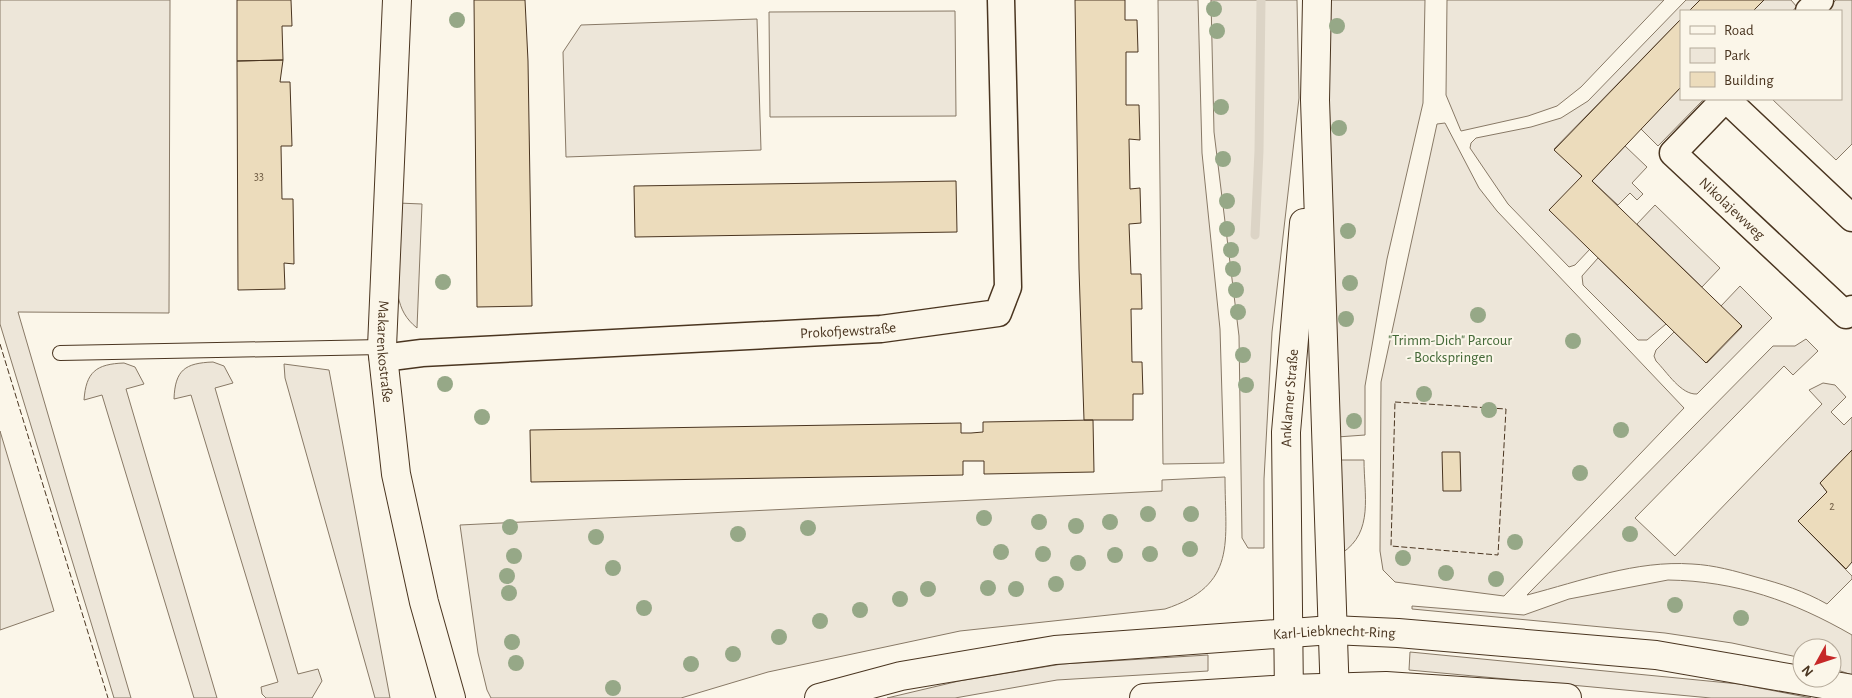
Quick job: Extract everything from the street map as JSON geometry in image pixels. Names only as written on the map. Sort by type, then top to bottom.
[{"type":"street","name":"Makarenkostraße","points":[[397,0],[382,353],[396,474],[424,602],[451,698]]},
{"type":"street","name":"Prokofjewstraße","points":[[382,353],[441,352],[881,330],[998,313],[1008,287],[1000,0]]},
{"type":"street","name":"Anklamer Straße","points":[[1317,0],[1315,100],[1335,693]]},
{"type":"street","points":[[1811,10],[1820,0]]},
{"type":"street","name":"Anklamer Straße","points":[[1289,693],[1286,432],[1315,100]]},
{"type":"street","name":"Nikolajewweg","points":[[1725,100],[1673,153],[1849,312]]},
{"type":"street","name":"Nikolajewweg","points":[[1727,100],[1852,218]]},
{"type":"street","name":"Karl-Liebknecht-Ring","points":[[819,698],[901,676],[1055,650],[1332,630],[1398,633],[1656,655],[1852,689]]},
{"type":"street","points":[[1144,698],[1335,693],[1423,687],[1567,698]]},
{"type":"lane","points":[[60,353],[382,353]]},
{"type":"green space","points":[[0,0],[170,0],[169,313],[18,312],[131,698],[114,698],[0,324]]},
{"type":"green space","points":[[1158,0],[1198,0],[1202,153],[1220,329],[1224,463],[1163,464]]},
{"type":"green space","points":[[1211,0],[1297,0],[1299,98],[1272,332],[1264,479],[1264,548],[1248,548],[1242,538],[1239,336],[1214,132]]},
{"type":"green space","points":[[1327,0],[1425,0],[1423,103],[1387,259],[1365,386],[1365,435],[1337,437]]},
{"type":"green space","points":[[1447,0],[1664,0],[1581,87],[1557,106],[1528,116],[1461,131],[1446,95]]},
{"type":"green space","points":[[1686,0],[1700,0],[1690,10],[1680,10],[1680,20],[1554,149],[1582,176],[1590,249],[1575,265],[1569,267],[1508,204],[1470,148],[1471,143],[1476,138],[1531,127],[1561,118],[1588,101]]},
{"type":"green space","points":[[1764,0],[1791,0],[1797,7],[1793,10],[1754,10]]},
{"type":"green space","points":[[1836,0],[1852,0],[1852,144],[1836,160],[1773,100],[1842,100],[1842,10],[1826,10]]},
{"type":"green space","points":[[955,11],[956,116],[770,117],[769,12]]},
{"type":"green space","points":[[757,19],[761,150],[566,157],[563,52],[581,25]]},
{"type":"green space","points":[[1680,88],[1680,100],[1703,100],[1658,146],[1641,129]]},
{"type":"green space","name":"\"Trimm-Dich\" Parcour - Bockspringen","points":[[1445,123],[1479,188],[1497,211],[1684,408],[1504,596],[1395,582],[1383,570],[1380,551],[1381,382],[1437,124]]},
{"type":"green space","points":[[1625,146],[1647,167],[1632,183],[1643,194],[1637,200],[1630,193],[1618,205],[1592,181]]},
{"type":"green space","points":[[398,203],[422,204],[417,328],[404,314],[398,296]]},
{"type":"green space","points":[[1655,205],[1720,268],[1702,287],[1637,224]]},
{"type":"green space","points":[[1598,258],[1666,324],[1647,340],[1638,340],[1583,285],[1582,276]]},
{"type":"green space","points":[[1740,286],[1772,318],[1697,394],[1685,391],[1656,361],[1654,356],[1656,350],[1674,332],[1707,363],[1742,327],[1721,306]]},
{"type":"green space","points":[[1806,339],[1818,351],[1793,375],[1784,366],[1635,518],[1675,556],[1822,404],[1809,390],[1823,383],[1835,385],[1846,397],[1831,412],[1844,425],[1852,417],[1852,450],[1820,483],[1827,492],[1798,521],[1852,576],[1852,579],[1827,604],[1775,582],[1724,569],[1692,564],[1650,565],[1629,568],[1527,595],[1773,346],[1795,346]]},
{"type":"green space","points":[[213,362],[224,366],[233,383],[215,388],[298,674],[318,669],[322,681],[312,698],[266,698],[262,694],[261,687],[278,682],[191,395],[174,399],[177,381],[183,370],[195,364]]},
{"type":"green space","points":[[124,363],[135,367],[144,384],[126,389],[217,698],[194,698],[102,395],[84,400],[87,383],[94,371],[106,365]]},
{"type":"green space","points":[[284,364],[329,370],[390,698],[375,698],[285,378]]},
{"type":"green space","points":[[0,431],[54,611],[0,630]]},
{"type":"green space","points":[[1338,460],[1364,460],[1365,512],[1363,524],[1359,535],[1342,553]]},
{"type":"green space","points":[[1225,477],[1225,541],[1222,558],[1216,574],[1205,587],[1189,599],[1165,609],[960,631],[768,672],[681,698],[491,698],[487,690],[478,653],[460,525],[1162,491],[1162,480]]},
{"type":"green space","points":[[1668,580],[1693,581],[1741,589],[1808,612],[1852,635],[1852,675],[1842,672],[1842,638],[1792,638],[1792,656],[1732,643],[1665,633],[1412,609],[1412,606],[1524,615],[1569,599]]},
{"type":"green space","points":[[1410,652],[1739,684],[1811,698],[1711,698],[1409,670]]},
{"type":"green space","points":[[1208,655],[1208,671],[1057,680],[955,698],[887,698],[959,681],[1062,664]]},
{"type":"building","points":[[237,0],[291,0],[292,26],[282,26],[283,60],[237,61]]},
{"type":"building","points":[[474,0],[525,0],[528,61],[532,306],[477,307]]},
{"type":"building","points":[[1075,0],[1125,0],[1125,20],[1137,20],[1138,52],[1126,52],[1126,105],[1139,105],[1140,140],[1129,139],[1130,189],[1140,188],[1141,223],[1129,224],[1131,274],[1141,274],[1142,309],[1131,309],[1132,362],[1142,362],[1143,394],[1133,394],[1133,420],[1084,420],[1079,269]]},
{"type":"building","points":[[1700,0],[1764,0],[1754,10],[1690,10]]},
{"type":"building","points":[[1680,20],[1680,88],[1592,181],[1742,326],[1706,363],[1549,210],[1582,176],[1554,150]]},
{"type":"building","points":[[283,60],[280,82],[290,82],[292,146],[281,146],[282,199],[293,199],[294,264],[284,263],[285,289],[238,290],[237,61]]},
{"type":"building","points":[[956,181],[957,232],[635,237],[634,186]]},
{"type":"building","points":[[1093,420],[1094,472],[984,474],[984,461],[963,461],[963,475],[531,482],[530,430],[961,423],[961,433],[971,433],[983,432],[983,422]]},
{"type":"building","points":[[1852,450],[1852,562],[1846,569],[1798,521],[1827,492],[1820,483]]},
{"type":"building","points":[[1442,452],[1460,452],[1461,491],[1443,491]]},
{"type":"waterway","points":[[1255,235],[1259,151],[1261,0]]},
{"type":"fence","points":[[0,344],[108,698]]},
{"type":"fence","points":[[1395,402],[1506,409],[1498,555],[1391,546],[1395,402]]}]
